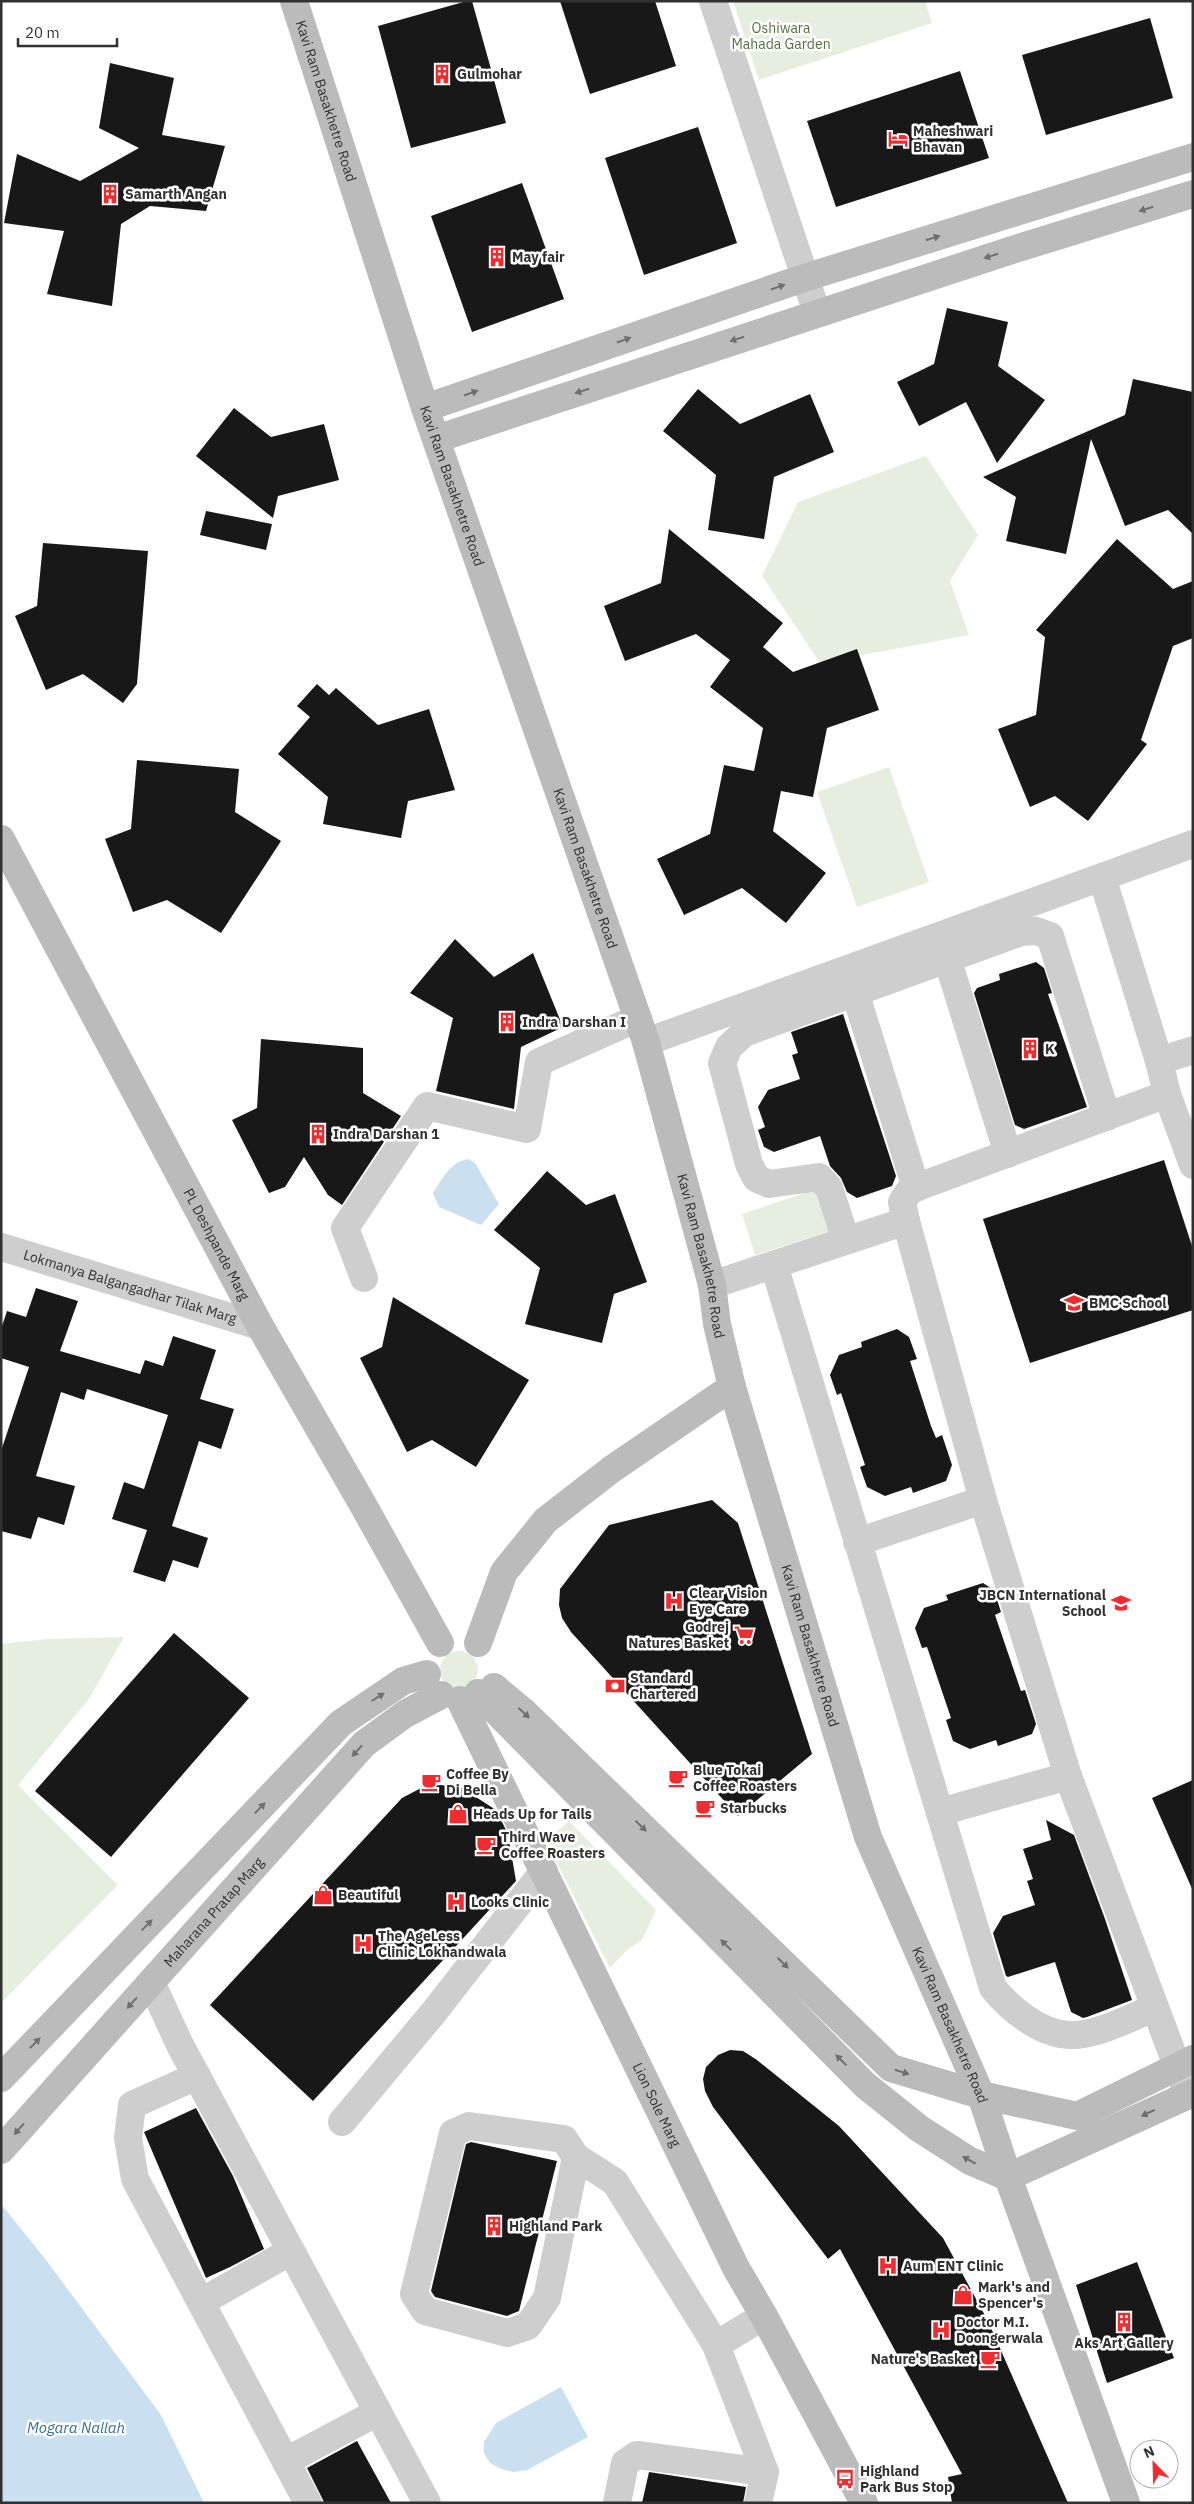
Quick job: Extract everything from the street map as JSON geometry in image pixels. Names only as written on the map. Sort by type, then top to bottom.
[{"type":"street","name":"Kavi Ram Basakhetre Road","points":[[294,1],[425,408],[642,1030],[712,1285],[717,1324],[732,1387],[868,1836],[981,2095],[1008,2177],[1126,2503]]},
{"type":"street","points":[[713,1],[817,313]]},
{"type":"street","points":[[425,408],[804,278],[1193,157]]},
{"type":"street","points":[[436,439],[817,313],[1193,194]]},
{"type":"street","name":"PL Deshpande Marg","points":[[1,839],[260,1326],[440,1643]]},
{"type":"street","points":[[364,1278],[345,1228],[427,1106],[527,1128],[539,1062],[642,1030],[1102,877],[1193,844]]},
{"type":"street","points":[[1102,877],[1159,1061],[1178,1099],[1193,1165]]},
{"type":"street","points":[[846,1240],[828,1188],[819,1177],[769,1184],[756,1178],[749,1164],[722,1063],[729,1047],[744,1033],[1021,932],[1036,932],[1050,936],[1108,1117]]},
{"type":"street","points":[[947,958],[1008,1154]]},
{"type":"street","points":[[855,992],[916,1188]]},
{"type":"street","points":[[1159,1061],[1193,1050]]},
{"type":"street","points":[[459,1688],[490,1667],[487,1654],[478,1644],[466,1638],[452,1637],[440,1643],[430,1654],[459,1688],[866,2085],[920,2128],[962,2156],[1008,2177],[1190,2094],[1184,2063],[1154,2008],[1068,1776],[983,1500],[902,1202],[910,1190],[1108,1117],[1178,1099]]},
{"type":"street","points":[[712,1285],[906,1221]]},
{"type":"street","name":"Lokmanya Balgangadhar Tilak Marg","points":[[1,1247],[260,1326]]},
{"type":"street","points":[[774,1265],[993,1988],[1017,2012],[1056,2032],[1071,2035],[1095,2031],[1154,2008]]},
{"type":"street","points":[[478,1644],[504,1572],[546,1520],[612,1469],[732,1387]]},
{"type":"street","points":[[857,1542],[983,1500]]},
{"type":"street","points":[[1,2078],[341,1723],[403,1681],[459,1688],[525,1712],[892,2068],[981,2095],[1077,2116],[1184,2063]]},
{"type":"street","name":"Lion Sole Marg","points":[[459,1688],[544,1871],[731,2259],[764,2316],[864,2503]]},
{"type":"street","name":"Maharana Pratap Marg","points":[[1,2150],[364,1744],[405,1714],[459,1688]]},
{"type":"street","points":[[940,1812],[1068,1776]]},
{"type":"street","points":[[342,2122],[434,2012],[544,1871]]},
{"type":"street","points":[[151,1982],[180,2045],[427,2503]]},
{"type":"street","points":[[197,2076],[132,2105],[128,2138],[135,2179],[308,2503]]},
{"type":"street","points":[[576,2156],[547,2298],[528,2326],[507,2333],[425,2312],[414,2294],[453,2133],[468,2126],[564,2139],[576,2156],[615,2182],[716,2345],[765,2472],[758,2503]]},
{"type":"street","points":[[201,2302],[291,2251]]},
{"type":"street","points":[[716,2345],[764,2316]]},
{"type":"street","points":[[286,2461],[378,2412]]},
{"type":"street","points":[[617,2503],[625,2463],[637,2455],[765,2472]]},
{"type":"green space","name":"Oshiwara Mahada Garden","points":[[733,1],[925,1],[932,23],[759,80]]},
{"type":"green space","points":[[926,456],[978,535],[950,581],[969,635],[820,663],[762,576],[798,502]]},
{"type":"green space","points":[[889,767],[929,882],[857,907],[817,792]]},
{"type":"green space","points":[[820,1188],[833,1230],[755,1255],[742,1214]]},
{"type":"green space","points":[[124,1637],[89,1699],[18,1785],[118,1885],[1,2003],[1,1644],[47,1639]]},
{"type":"green space","points":[[459,1651],[472,1657],[478,1670],[472,1683],[459,1689],[446,1683],[440,1670],[446,1657]]},
{"type":"green space","points":[[569,1821],[656,1910],[642,1940],[628,1949],[610,1968],[546,1841]]},
{"type":"water","points":[[468,1159],[475,1163],[499,1204],[481,1225],[439,1207],[433,1193],[451,1167]]},
{"type":"water","name":"Mogara Nallah","points":[[1,2204],[46,2260],[161,2415],[204,2503],[1,2503]]},
{"type":"water","points":[[561,2387],[588,2437],[527,2470],[513,2472],[501,2469],[490,2463],[484,2453],[484,2442],[496,2423]]},
{"type":"building","name":"Gulmohar","points":[[472,1],[506,123],[411,148],[378,26]]},
{"type":"building","points":[[560,1],[655,1],[676,66],[590,94]]},
{"type":"building","points":[[1150,18],[1173,98],[1046,135],[1022,55]]},
{"type":"building","name":"Samarth Angan","points":[[110,63],[174,78],[162,135],[225,146],[206,211],[150,206],[121,224],[112,306],[47,294],[64,231],[4,223],[17,154],[80,181],[139,148],[99,128]]},
{"type":"building","name":"Maheshwari Bhavan","points":[[960,71],[989,158],[836,207],[807,121]]},
{"type":"building","points":[[698,127],[737,243],[644,275],[605,158]]},
{"type":"building","name":"May fair","points":[[522,183],[564,299],[472,332],[431,216]]},
{"type":"building","points":[[947,308],[1008,322],[998,366],[1045,400],[997,463],[966,402],[919,426],[897,382],[934,364]]},
{"type":"building","points":[[1133,379],[1193,392],[1193,534],[1168,510],[1125,526],[1091,439],[1066,554],[1006,541],[1016,497],[983,477],[1125,415]]},
{"type":"building","points":[[698,389],[740,424],[810,394],[834,452],[774,477],[764,539],[708,530],[716,475],[663,431]]},
{"type":"building","points":[[234,408],[271,437],[324,424],[339,480],[278,496],[273,518],[196,456]]},
{"type":"building","points":[[206,511],[272,524],[266,550],[200,535]]},
{"type":"building","points":[[669,529],[783,623],[763,647],[793,672],[857,649],[879,710],[827,728],[813,797],[781,791],[773,831],[826,873],[786,923],[742,888],[684,915],[657,859],[710,834],[724,765],[754,771],[763,728],[710,687],[730,660],[696,634],[625,661],[604,606],[661,583]]},
{"type":"building","points":[[1117,539],[1173,589],[1193,581],[1193,638],[1173,646],[1141,740],[1147,744],[1088,821],[1055,796],[1030,807],[998,729],[1036,715],[1045,637],[1036,630]]},
{"type":"building","points":[[43,543],[148,551],[137,684],[123,703],[83,674],[46,690],[15,616],[37,606]]},
{"type":"building","points":[[317,684],[329,695],[336,688],[378,725],[429,709],[455,790],[408,801],[401,838],[323,824],[328,797],[278,754],[310,717],[297,706]]},
{"type":"building","points":[[137,760],[239,769],[235,812],[281,841],[221,933],[167,900],[133,912],[105,839],[131,829]]},
{"type":"building","name":"Indra Darshan I","points":[[455,939],[494,977],[533,953],[563,1027],[521,1047],[514,1109],[436,1091],[453,1018],[410,993]]},
{"type":"building","name":"K","points":[[1036,962],[1044,968],[1052,993],[1048,994],[1087,1107],[1024,1129],[1015,1125],[974,993],[977,988],[1000,980],[999,974]]},
{"type":"building","points":[[843,1014],[896,1176],[892,1186],[857,1198],[847,1192],[841,1178],[830,1166],[820,1136],[774,1152],[764,1147],[758,1130],[765,1127],[758,1107],[768,1090],[800,1079],[792,1055],[798,1053],[791,1032]]},
{"type":"building","name":"Indra Darshan 1","points":[[261,1039],[363,1048],[363,1093],[401,1116],[342,1205],[328,1195],[304,1157],[285,1187],[269,1193],[232,1120],[257,1108]]},
{"type":"building","points":[[1164,1160],[1193,1249],[1193,1310],[1030,1363],[983,1219]]},
{"type":"building","points":[[547,1171],[586,1205],[615,1194],[647,1282],[614,1294],[602,1343],[525,1324],[540,1268],[494,1230]]},
{"type":"building","points":[[36,1288],[78,1301],[60,1351],[140,1374],[145,1360],[163,1366],[173,1336],[216,1350],[200,1399],[234,1409],[221,1449],[199,1441],[172,1526],[208,1538],[198,1568],[173,1560],[165,1582],[133,1572],[147,1530],[112,1519],[124,1482],[144,1489],[168,1415],[87,1389],[84,1400],[61,1392],[36,1476],[75,1486],[64,1525],[38,1517],[31,1539],[1,1531],[1,1451],[29,1367],[1,1358],[1,1329],[7,1311],[26,1317]]},
{"type":"building","points":[[393,1297],[529,1380],[476,1467],[432,1440],[407,1452],[360,1358],[382,1347]]},
{"type":"building","points":[[897,1329],[909,1337],[917,1359],[910,1361],[931,1426],[936,1438],[942,1435],[952,1465],[946,1481],[913,1493],[911,1487],[885,1496],[867,1487],[860,1467],[865,1465],[841,1393],[837,1395],[830,1375],[839,1355],[862,1347],[861,1342]]},
{"type":"building","points":[[712,1500],[738,1523],[812,1754],[738,1816],[571,1632],[562,1618],[559,1605],[560,1589],[609,1525]]},
{"type":"building","points":[[983,1583],[994,1590],[1001,1612],[995,1615],[1021,1691],[1025,1690],[1036,1724],[1032,1734],[998,1746],[996,1740],[970,1749],[953,1741],[946,1720],[951,1718],[927,1647],[922,1648],[915,1628],[924,1608],[948,1600],[946,1595]]},
{"type":"building","points":[[174,1633],[249,1698],[111,1857],[35,1791]]},
{"type":"building","points":[[1193,1780],[1193,1891],[1152,1798]]},
{"type":"building","name":"The AgeLess Clinic Lokhandwala","points":[[441,1785],[462,1788],[496,1810],[508,1834],[516,1881],[313,2101],[210,2005],[402,1798],[423,1787]]},
{"type":"building","points":[[1046,1820],[1074,1835],[1132,2000],[1083,2018],[1071,2012],[1055,1962],[1008,1977],[1006,1976],[993,1933],[1003,1916],[1035,1905],[1027,1881],[1033,1879],[1023,1849],[1051,1840]]},
{"type":"building","points":[[730,2050],[743,2051],[757,2060],[839,2126],[943,2238],[988,2321],[1068,2503],[952,2503],[948,2477],[962,2474],[840,2249],[828,2259],[713,2107],[705,2091],[703,2079],[706,2067],[718,2055]]},
{"type":"building","points":[[196,2108],[233,2176],[264,2249],[206,2278],[144,2132]]},
{"type":"building","name":"Highland Park","points":[[471,2142],[557,2161],[519,2311],[507,2316],[435,2297],[431,2291],[466,2144]]},
{"type":"building","name":"Aks Art Gallery","points":[[1137,2262],[1174,2358],[1107,2383],[1076,2285]]},
{"type":"building","points":[[357,2441],[391,2503],[324,2503],[307,2468]]},
{"type":"building","points":[[649,2472],[746,2487],[743,2503],[642,2503]]},
{"type":"place","name":"Gulmohar","points":[[442,74]]},
{"type":"place","name":"Maheshwari Bhavan","points":[[898,139]]},
{"type":"place","name":"Samarth Angan","points":[[110,194]]},
{"type":"place","name":"May fair","points":[[497,257]]},
{"type":"place","name":"Indra Darshan I","points":[[507,1022]]},
{"type":"place","name":"K","points":[[1030,1049]]},
{"type":"place","name":"Indra Darshan 1","points":[[318,1134]]},
{"type":"place","name":"BMC School","points":[[1074,1303]]},
{"type":"place","name":"Clear Vision Eye Care","points":[[674,1601]]},
{"type":"place","name":"JBCN International School","points":[[1121,1603]]},
{"type":"place","name":"Godrej Natures Basket","points":[[744,1635]]},
{"type":"place","name":"Standard Chartered","points":[[615,1686]]},
{"type":"place","name":"Blue Tokai Coffee Roasters","points":[[678,1778]]},
{"type":"place","name":"Coffee By Di Bella","points":[[431,1782]]},
{"type":"place","name":"Starbucks","points":[[705,1808]]},
{"type":"place","name":"Heads Up for Tails","points":[[458,1814]]},
{"type":"place","name":"Third Wave Coffee Roasters","points":[[486,1845]]},
{"type":"place","name":"Beautiful","points":[[323,1895]]},
{"type":"place","name":"Looks Clinic","points":[[456,1902]]},
{"type":"place","name":"The AgeLess Clinic Lokhandwala","points":[[363,1944]]},
{"type":"place","name":"Highland Park","points":[[494,2226]]},
{"type":"place","name":"Aum ENT Clinic","points":[[888,2266]]},
{"type":"place","name":"Mark's and Spencer's","points":[[963,2295]]},
{"type":"place","name":"Aks Art Gallery","points":[[1124,2322]]},
{"type":"place","name":"Doctor M.I. Doongerwala","points":[[941,2330]]},
{"type":"place","name":"Nature's Basket","points":[[990,2359]]},
{"type":"place","name":"Highland Park Bus Stop","points":[[845,2479]]}]
